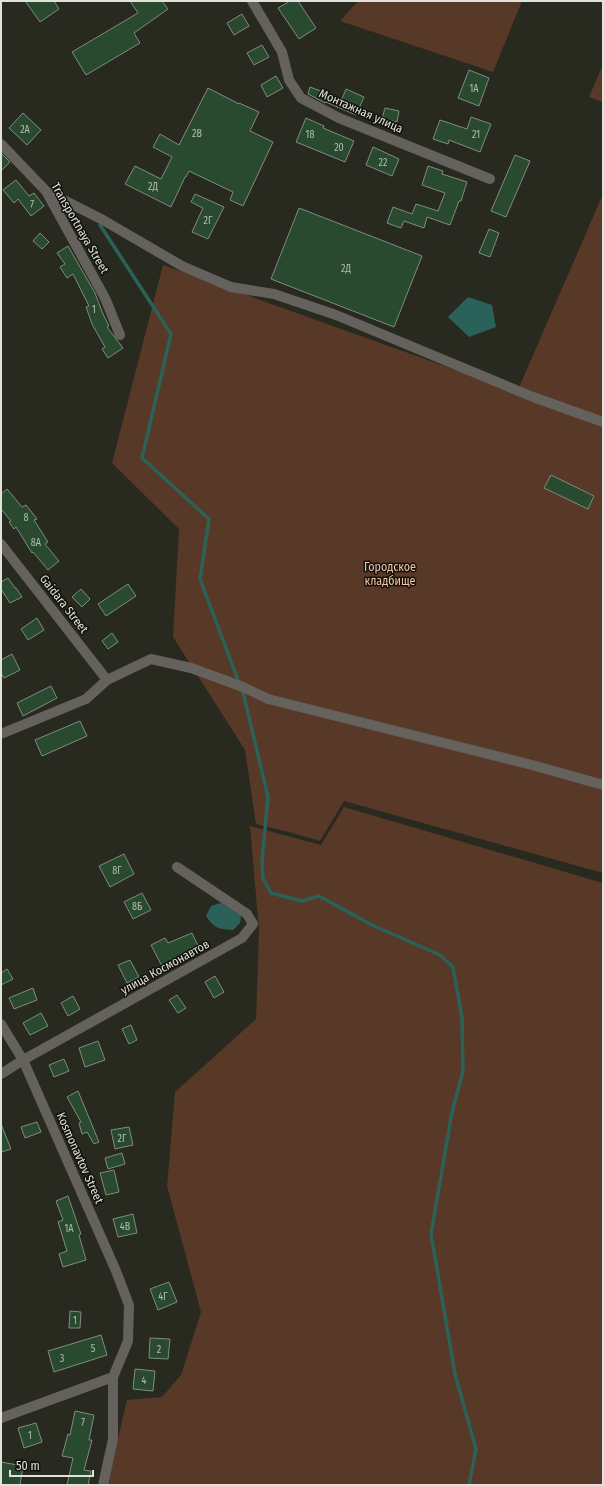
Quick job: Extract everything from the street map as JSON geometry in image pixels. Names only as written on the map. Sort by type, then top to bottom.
[{"type":"street","name":"Монтажная улица","points":[[252,1],[282,52],[289,80],[301,98],[339,118],[490,179]]},
{"type":"street","name":"Transportnaya Street","points":[[1,144],[46,191],[105,298],[120,335]]},
{"type":"street","points":[[46,191],[103,220],[182,266],[232,287],[274,294],[336,315],[533,398],[603,422]]},
{"type":"street","name":"Gaidara Street","points":[[1,544],[107,680]]},
{"type":"street","points":[[1,734],[86,699],[107,680],[151,659],[191,668],[243,687],[275,701],[524,763],[603,785]]},
{"type":"street","name":"улица Космонавтов","points":[[1,1074],[23,1060],[242,938],[253,924],[247,914],[177,867]]},
{"type":"street","name":"Kosmonavtov Street","points":[[1,1024],[23,1060],[129,1305],[128,1341],[113,1377]]},
{"type":"street","points":[[1,1418],[113,1377],[113,1439],[103,1485]]},
{"type":"green space","points":[[358,1],[522,1],[493,72],[340,21]]},
{"type":"green space","points":[[603,65],[603,102],[589,97]]},
{"type":"green space","name":"Городское кладбище","points":[[603,194],[603,873],[344,801],[320,841],[256,824],[245,750],[173,637],[179,529],[112,463],[163,265],[517,392]]},
{"type":"green space","points":[[344,807],[603,883],[603,1485],[107,1485],[127,1400],[162,1397],[181,1375],[201,1312],[167,1186],[175,1092],[256,1019],[259,930],[250,826],[321,845]]},
{"type":"water","points":[[468,297],[492,305],[496,327],[469,337],[448,317]]},
{"type":"water","points":[[221,903],[241,916],[240,923],[233,930],[217,927],[211,923],[206,916],[211,906]]},
{"type":"building","points":[[25,1],[54,1],[59,9],[40,22]]},
{"type":"building","points":[[130,1],[162,1],[168,9],[134,33],[140,43],[86,75],[72,52],[138,13]]},
{"type":"building","points":[[290,1],[298,1],[316,28],[299,39],[278,8]]},
{"type":"building","points":[[242,14],[249,26],[234,35],[227,23]]},
{"type":"building","points":[[262,45],[269,57],[254,65],[247,53]]},
{"type":"building","points":[[469,70],[489,78],[479,106],[458,98]]},
{"type":"building","points":[[276,76],[283,88],[267,97],[261,85]]},
{"type":"building","points":[[310,87],[342,99],[346,89],[364,97],[356,115],[326,102],[325,103],[308,94]]},
{"type":"building","points":[[208,88],[239,104],[259,112],[250,131],[273,142],[243,206],[230,200],[233,192],[189,171],[171,207],[125,184],[135,166],[161,179],[172,157],[153,147],[160,134],[179,145]]},
{"type":"building","points":[[385,108],[399,111],[397,122],[382,119]]},
{"type":"building","points":[[23,113],[41,130],[27,145],[9,128]]},
{"type":"building","points":[[471,117],[491,124],[480,152],[449,140],[448,144],[433,139],[440,120],[467,129]]},
{"type":"building","points":[[306,118],[324,126],[323,128],[354,141],[345,162],[296,142]]},
{"type":"building","points":[[373,147],[399,159],[392,176],[366,165]]},
{"type":"building","points":[[1,153],[10,162],[1,171]]},
{"type":"building","points":[[515,155],[530,161],[506,217],[491,211]]},
{"type":"building","points":[[428,166],[443,171],[442,174],[467,182],[461,201],[459,201],[450,225],[427,217],[424,228],[404,221],[401,228],[387,223],[393,207],[412,214],[416,204],[438,211],[445,193],[422,185]]},
{"type":"building","points":[[16,180],[29,196],[34,193],[44,206],[31,216],[18,199],[14,203],[3,190]]},
{"type":"building","points":[[195,194],[224,207],[208,239],[192,232],[203,208],[191,202]]},
{"type":"building","points":[[299,208],[422,256],[394,327],[271,279]]},
{"type":"building","points":[[489,229],[499,233],[490,257],[479,253]]},
{"type":"building","points":[[40,233],[49,242],[42,249],[33,241]]},
{"type":"building","points":[[68,246],[95,293],[109,326],[107,327],[123,348],[108,358],[102,349],[105,347],[92,324],[86,307],[89,306],[73,274],[67,278],[60,267],[65,264],[57,253]]},
{"type":"building","points":[[551,475],[594,496],[588,509],[544,488]]},
{"type":"building","points":[[7,489],[22,507],[26,505],[37,519],[34,520],[48,542],[45,544],[59,561],[48,570],[33,552],[32,553],[16,527],[14,529],[9,522],[11,521],[1,509],[1,494]]},
{"type":"building","points":[[8,578],[22,597],[10,603],[1,589],[1,582]]},
{"type":"building","points":[[128,584],[136,596],[106,616],[98,604]]},
{"type":"building","points":[[81,589],[90,599],[82,607],[72,597]]},
{"type":"building","points":[[37,618],[44,630],[28,640],[21,629]]},
{"type":"building","points":[[112,633],[118,642],[108,649],[102,641]]},
{"type":"building","points":[[12,654],[20,670],[4,678],[1,673],[1,660]]},
{"type":"building","points":[[51,686],[57,698],[23,716],[17,703]]},
{"type":"building","points":[[80,721],[87,736],[42,756],[35,740]]},
{"type":"building","points":[[124,854],[134,874],[110,887],[99,866]]},
{"type":"building","points":[[142,893],[151,910],[133,919],[124,902]]},
{"type":"building","points":[[192,933],[200,950],[163,968],[151,945],[165,938],[168,943]]},
{"type":"building","points":[[130,960],[139,977],[127,983],[118,965]]},
{"type":"building","points":[[7,969],[13,979],[1,985],[1,973]]},
{"type":"building","points":[[215,976],[224,992],[214,998],[205,982]]},
{"type":"building","points":[[33,988],[37,1000],[14,1009],[9,998]]},
{"type":"building","points":[[177,995],[186,1008],[178,1013],[169,1000]]},
{"type":"building","points":[[73,996],[80,1009],[68,1016],[61,1003]]},
{"type":"building","points":[[41,1013],[48,1026],[30,1035],[23,1023]]},
{"type":"building","points":[[131,1025],[137,1040],[129,1044],[122,1029]]},
{"type":"building","points":[[98,1041],[105,1060],[85,1067],[79,1048]]},
{"type":"building","points":[[64,1059],[69,1071],[54,1077],[49,1065]]},
{"type":"building","points":[[78,1091],[99,1142],[94,1144],[87,1132],[82,1134],[79,1123],[81,1122],[67,1097]]},
{"type":"building","points":[[37,1122],[41,1132],[25,1138],[21,1127]]},
{"type":"building","points":[[1,1124],[11,1149],[1,1152]]},
{"type":"building","points":[[129,1127],[133,1145],[115,1149],[111,1130]]},
{"type":"building","points":[[122,1153],[125,1164],[108,1169],[105,1158]]},
{"type":"building","points":[[114,1170],[119,1192],[106,1195],[100,1173]]},
{"type":"building","points":[[68,1196],[81,1234],[79,1235],[86,1260],[63,1267],[59,1254],[67,1251],[58,1222],[63,1220],[56,1201]]},
{"type":"building","points":[[133,1214],[137,1233],[118,1237],[113,1219]]},
{"type":"building","points":[[169,1282],[177,1302],[158,1310],[150,1289]]},
{"type":"building","points":[[70,1311],[81,1312],[80,1328],[69,1328]]},
{"type":"building","points":[[101,1335],[107,1355],[54,1372],[48,1351]]},
{"type":"building","points":[[150,1338],[170,1339],[168,1359],[149,1358]]},
{"type":"building","points":[[135,1369],[155,1371],[153,1391],[133,1389]]},
{"type":"building","points":[[75,1411],[94,1415],[89,1440],[92,1440],[84,1470],[91,1471],[88,1485],[67,1485],[73,1458],[62,1456],[68,1434],[70,1435]]},
{"type":"building","points":[[36,1423],[42,1442],[24,1448],[18,1428]]},
{"type":"building","points":[[1,1462],[23,1466],[20,1485],[1,1485]]},
{"type":"waterway","points":[[100,225],[171,334],[142,458],[209,519],[200,579],[244,696],[268,797],[262,861],[263,878],[271,893],[302,901],[319,896],[374,926],[440,955],[453,967],[462,1018],[463,1071],[452,1112],[431,1234],[455,1374],[476,1449],[469,1485]]}]
